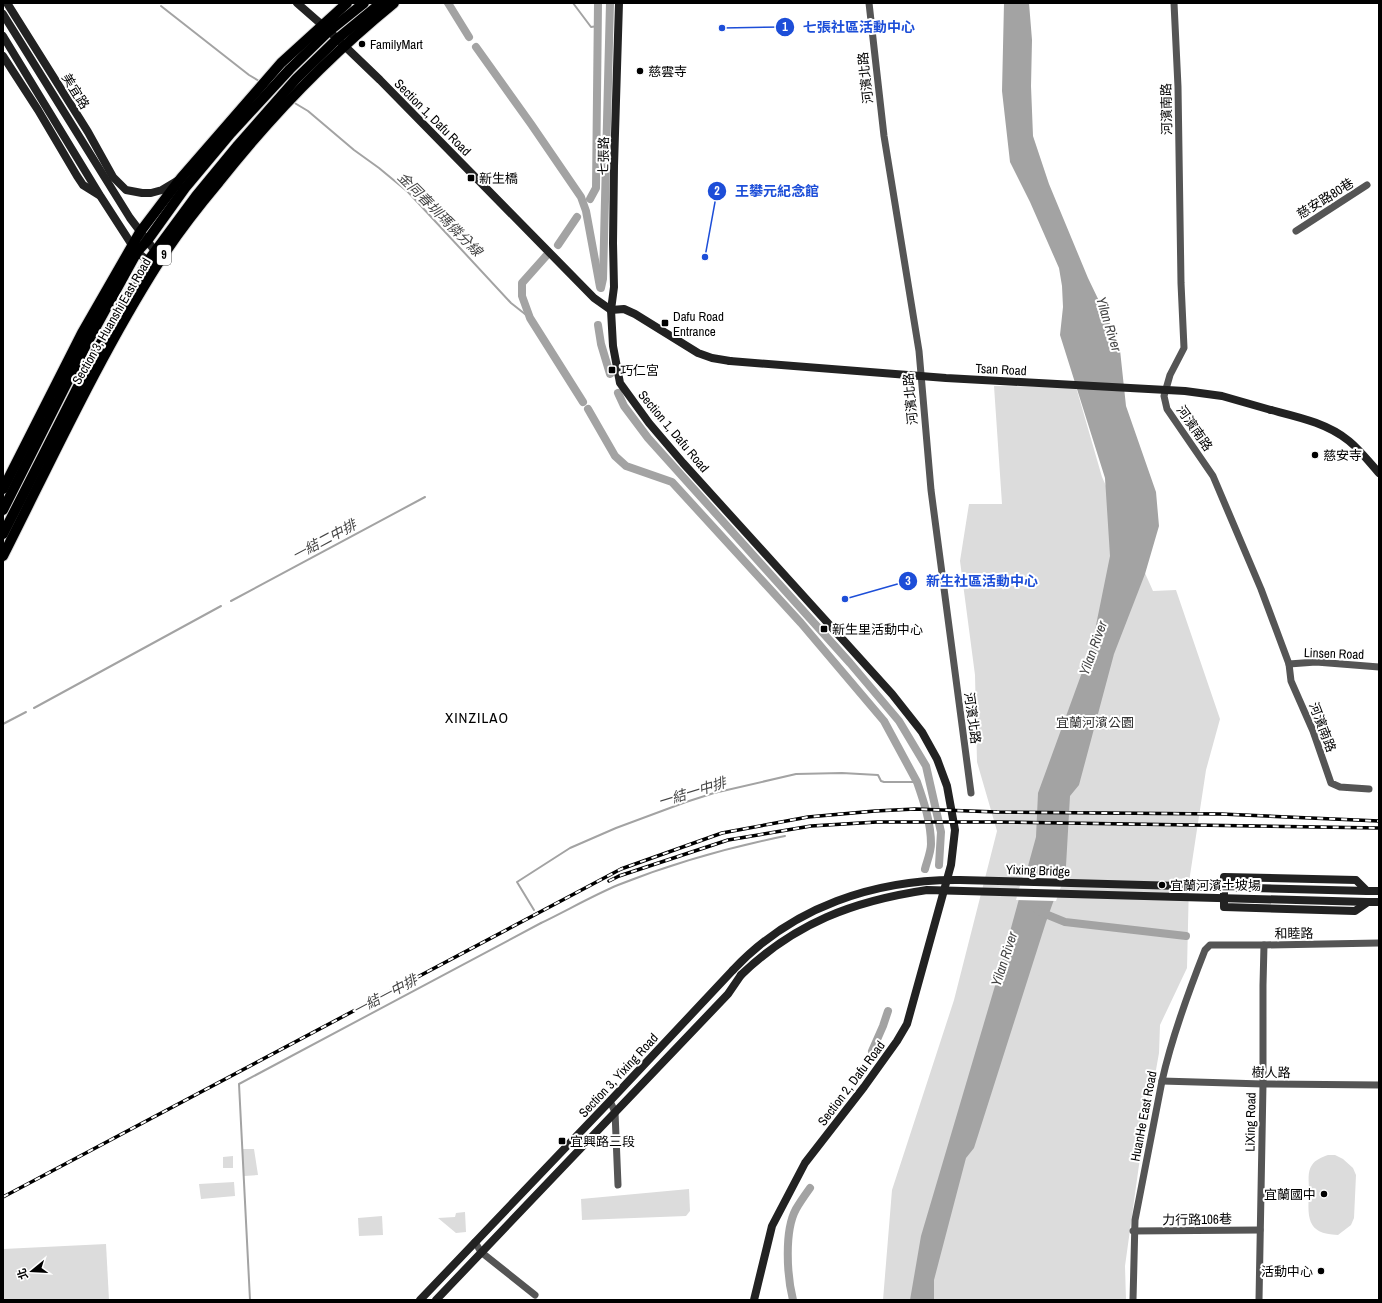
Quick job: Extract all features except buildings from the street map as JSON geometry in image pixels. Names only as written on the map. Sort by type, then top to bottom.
[{"type":"main road","name":"Section 3, Huanshi East Road","points":[[3,489],[82,332],[135,248],[147,241],[185,188],[347,3]]},
{"type":"main road","name":"Section 3, Huanshi East Road","points":[[3,510],[135,248],[140,232],[181,178],[281,63],[326,28],[364,3]]},
{"type":"main road","name":"Section 3, Huanshi East Road","points":[[3,556],[99,364],[160,261],[203,201],[271,118],[341,43],[381,3]]},
{"type":"main road","name":"Section 3, Huanshi East Road","points":[[3,534],[94,355],[155,251],[196,196],[238,145],[296,79],[394,3]]},
{"type":"main road","points":[[193,164],[226,140]]},
{"type":"street","name":"美宜路","points":[[7,3],[88,132],[112,177],[126,190]]},
{"type":"street","name":"Section 1, Dafu Road","points":[[297,3],[326,28],[380,80],[594,298],[611,310],[613,346],[620,383],[633,402],[683,463],[892,694],[922,732],[938,759],[952,811],[955,830],[949,871]]},
{"type":"street","name":"七張路","points":[[611,310],[614,281],[614,166],[619,3]]},
{"type":"street","name":"河濱北路","points":[[869,3],[884,136],[918,350],[931,490],[971,793]]},
{"type":"street","name":"河濱南路","points":[[1174,3],[1178,87],[1181,283],[1184,348],[1170,375],[1164,396],[1167,409],[1213,476],[1261,589],[1289,664],[1291,681],[1313,731],[1331,783],[1340,787],[1369,789]]},
{"type":"street","name":"美宜路","points":[[3,14],[111,187],[140,232],[155,251],[160,261]]},
{"type":"street","points":[[3,36],[101,197],[135,248],[148,261],[160,261]]},
{"type":"street","points":[[3,56],[38,110],[77,176],[84,185],[101,197]]},
{"type":"street","points":[[111,187],[151,193],[162,190],[181,178]]},
{"type":"street","name":"慈安路80巷","points":[[1296,231],[1367,185]]},
{"type":"street","name":"Tsan Road","points":[[611,310],[624,309],[635,314],[698,353],[712,358],[730,361],[946,378],[1185,392],[1222,396],[1295,416],[1330,429],[1350,442],[1379,473]]},
{"type":"street","name":"Linsen Road","points":[[1289,664],[1316,662],[1379,667]]},
{"type":"street","name":"Section 2, Dafu Road","points":[[754,1300],[772,1226],[805,1163],[864,1087],[897,1041],[907,1024],[949,871]]},
{"type":"street","points":[[1367,892],[1356,880],[1224,877],[1224,907],[1355,911],[1368,902]]},
{"type":"street","points":[[1239,877],[1239,908]]},
{"type":"street","name":"Yixing Bridge","points":[[733,970],[768,937],[803,915],[874,888],[892,885],[935,880],[954,880],[1379,892]]},
{"type":"street","name":"Yixing Bridge","points":[[741,976],[773,947],[823,918],[871,901],[895,895],[927,890],[1379,902]]},
{"type":"street","name":"和睦路","points":[[1210,945],[1379,943]]},
{"type":"street","name":"HuanHe East Road","points":[[1133,1300],[1133,1231],[1166,1060],[1182,1008],[1205,950],[1210,945]]},
{"type":"street","name":"LiXing Road","points":[[1259,1300],[1264,945]]},
{"type":"street","name":"Section 3, Yixing Road","points":[[420,1300],[733,970]]},
{"type":"street","name":"Section 3, Yixing Road","points":[[436,1300],[728,994],[741,976]]},
{"type":"street","name":"樹人路","points":[[1162,1081],[1379,1085]]},
{"type":"street","points":[[610,1101],[615,1112],[618,1185]]},
{"type":"street","name":"力行路106巷","points":[[1133,1231],[1260,1230]]},
{"type":"street","points":[[475,1242],[481,1252],[535,1295]]},
{"type":"green space","name":"宜蘭河濱公園","points":[[994,386],[1076,387],[1102,477],[1153,591],[1176,590],[1220,719],[1206,770],[1189,882],[1187,968],[1160,1025],[1159,1053],[1139,1165],[1125,1266],[1126,1300],[883,1300],[892,1190],[954,1000],[997,831],[977,762],[975,675],[960,561],[969,504],[1002,504]]},
{"type":"green space","points":[[242,1149],[254,1149],[258,1175],[244,1176]]},
{"type":"green space","points":[[1328,1155],[1335,1155],[1343,1159],[1353,1168],[1356,1175],[1354,1218],[1351,1225],[1338,1235],[1327,1234],[1314,1227],[1311,1222],[1308,1207],[1309,1171],[1315,1162]]},
{"type":"green space","points":[[233,1156],[233,1168],[223,1168],[223,1157]]},
{"type":"green space","points":[[234,1182],[235,1196],[201,1199],[199,1184]]},
{"type":"green space","points":[[689,1189],[690,1211],[686,1216],[582,1220],[581,1199]]},
{"type":"green space","points":[[465,1212],[466,1232],[456,1233],[438,1218],[455,1217],[456,1213]]},
{"type":"green space","points":[[382,1216],[383,1235],[359,1236],[358,1218]]},
{"type":"green space","points":[[106,1244],[109,1300],[3,1300],[3,1249]]},
{"type":"water","name":"Yilan River","points":[[1004,3],[1029,3],[1032,40],[1031,86],[1033,136],[1049,184],[1088,278],[1113,330],[1120,350],[1126,406],[1156,492],[1159,526],[1145,574],[1114,654],[1079,785],[1070,796],[1066,866],[1046,922],[974,1148],[966,1158],[934,1280],[934,1300],[910,1300],[921,1236],[997,979],[1036,837],[1038,793],[1092,645],[1110,556],[1105,478],[1060,335],[1063,307],[1059,268],[1030,202],[1010,162],[1002,91]]},
{"type":"pier","points":[[1023,875],[1065,875],[1056,901],[1016,900]]},
{"type":"waterway","points":[[448,3],[469,37]]},
{"type":"waterway","points":[[573,3],[591,27],[598,26]]},
{"type":"waterway","points":[[590,199],[596,188],[598,3]]},
{"type":"waterway","points":[[601,288],[603,279],[610,3]]},
{"type":"waterway","name":"金同春圳瑪僯分線","points":[[161,6],[249,75],[259,81]]},
{"type":"waterway","points":[[476,47],[581,197],[586,211],[600,287]]},
{"type":"waterway","name":"金同春圳瑪僯分線","points":[[293,102],[308,111],[354,150],[408,192],[511,303],[530,318]]},
{"type":"waterway","points":[[558,245],[577,217]]},
{"type":"waterway","points":[[546,256],[522,283],[522,296],[530,318],[583,402]]},
{"type":"waterway","points":[[598,325],[601,344],[610,374]]},
{"type":"waterway","points":[[618,393],[624,406],[648,438],[850,663],[899,721],[926,766],[941,832],[939,865]]},
{"type":"waterway","points":[[588,409],[615,456],[626,466],[672,482],[801,623],[884,721],[917,782],[925,805],[930,828],[931,844],[925,869]]},
{"type":"waterway","name":"一結二中排","points":[[231,601],[425,497]]},
{"type":"waterway","name":"一結二中排","points":[[34,708],[221,606]]},
{"type":"waterway","name":"一結二中排","points":[[3,724],[26,712]]},
{"type":"waterway","name":"一結一中排","points":[[534,910],[517,882],[570,848],[616,828],[686,802],[714,793],[796,774],[842,773],[878,775],[881,781],[884,782],[917,782]]},
{"type":"waterway","points":[[541,923],[608,889],[639,877],[679,863],[721,851],[785,836]]},
{"type":"waterway","points":[[1038,911],[1065,922],[1186,936]]},
{"type":"waterway","name":"一結一中排","points":[[250,1300],[239,1084],[541,923]]},
{"type":"waterway","points":[[872,1051],[888,1011]]},
{"type":"waterway","points":[[793,1300],[789,1279],[788,1241],[792,1218],[796,1209],[810,1188]]},
{"type":"railway","points":[[3,1197],[621,869],[722,833],[808,817],[915,809],[997,812],[1221,814],[1379,821]]},
{"type":"railway","points":[[609,881],[619,876],[728,840],[811,826],[877,822],[997,822],[1379,828]]},
{"type":"place","name":"七張社區活動中心","points":[[722,28]]},
{"type":"place","name":"FamilyMart","points":[[362,44]]},
{"type":"place","name":"慈雲寺","points":[[640,71]]},
{"type":"place","name":"新生橋","points":[[471,178]]},
{"type":"place","name":"王攀元紀念館","points":[[705,257]]},
{"type":"place","name":"Dafu Road Entrance","points":[[665,323]]},
{"type":"place","name":"巧仁宮","points":[[612,370]]},
{"type":"place","name":"慈安寺","points":[[1315,455]]},
{"type":"place","name":"新生社區活動中心","points":[[845,599]]},
{"type":"place","name":"新生里活動中心","points":[[824,629]]},
{"type":"place","name":"宜蘭河濱土坡場","points":[[1162,885]]},
{"type":"place","name":"宜興路三段","points":[[562,1141]]},
{"type":"place","name":"宜蘭國中","points":[[1324,1194]]},
{"type":"place","name":"活動中心","points":[[1321,1271]]},
{"type":"district","name":"XINZILAO","points":[[477,718]]}]
